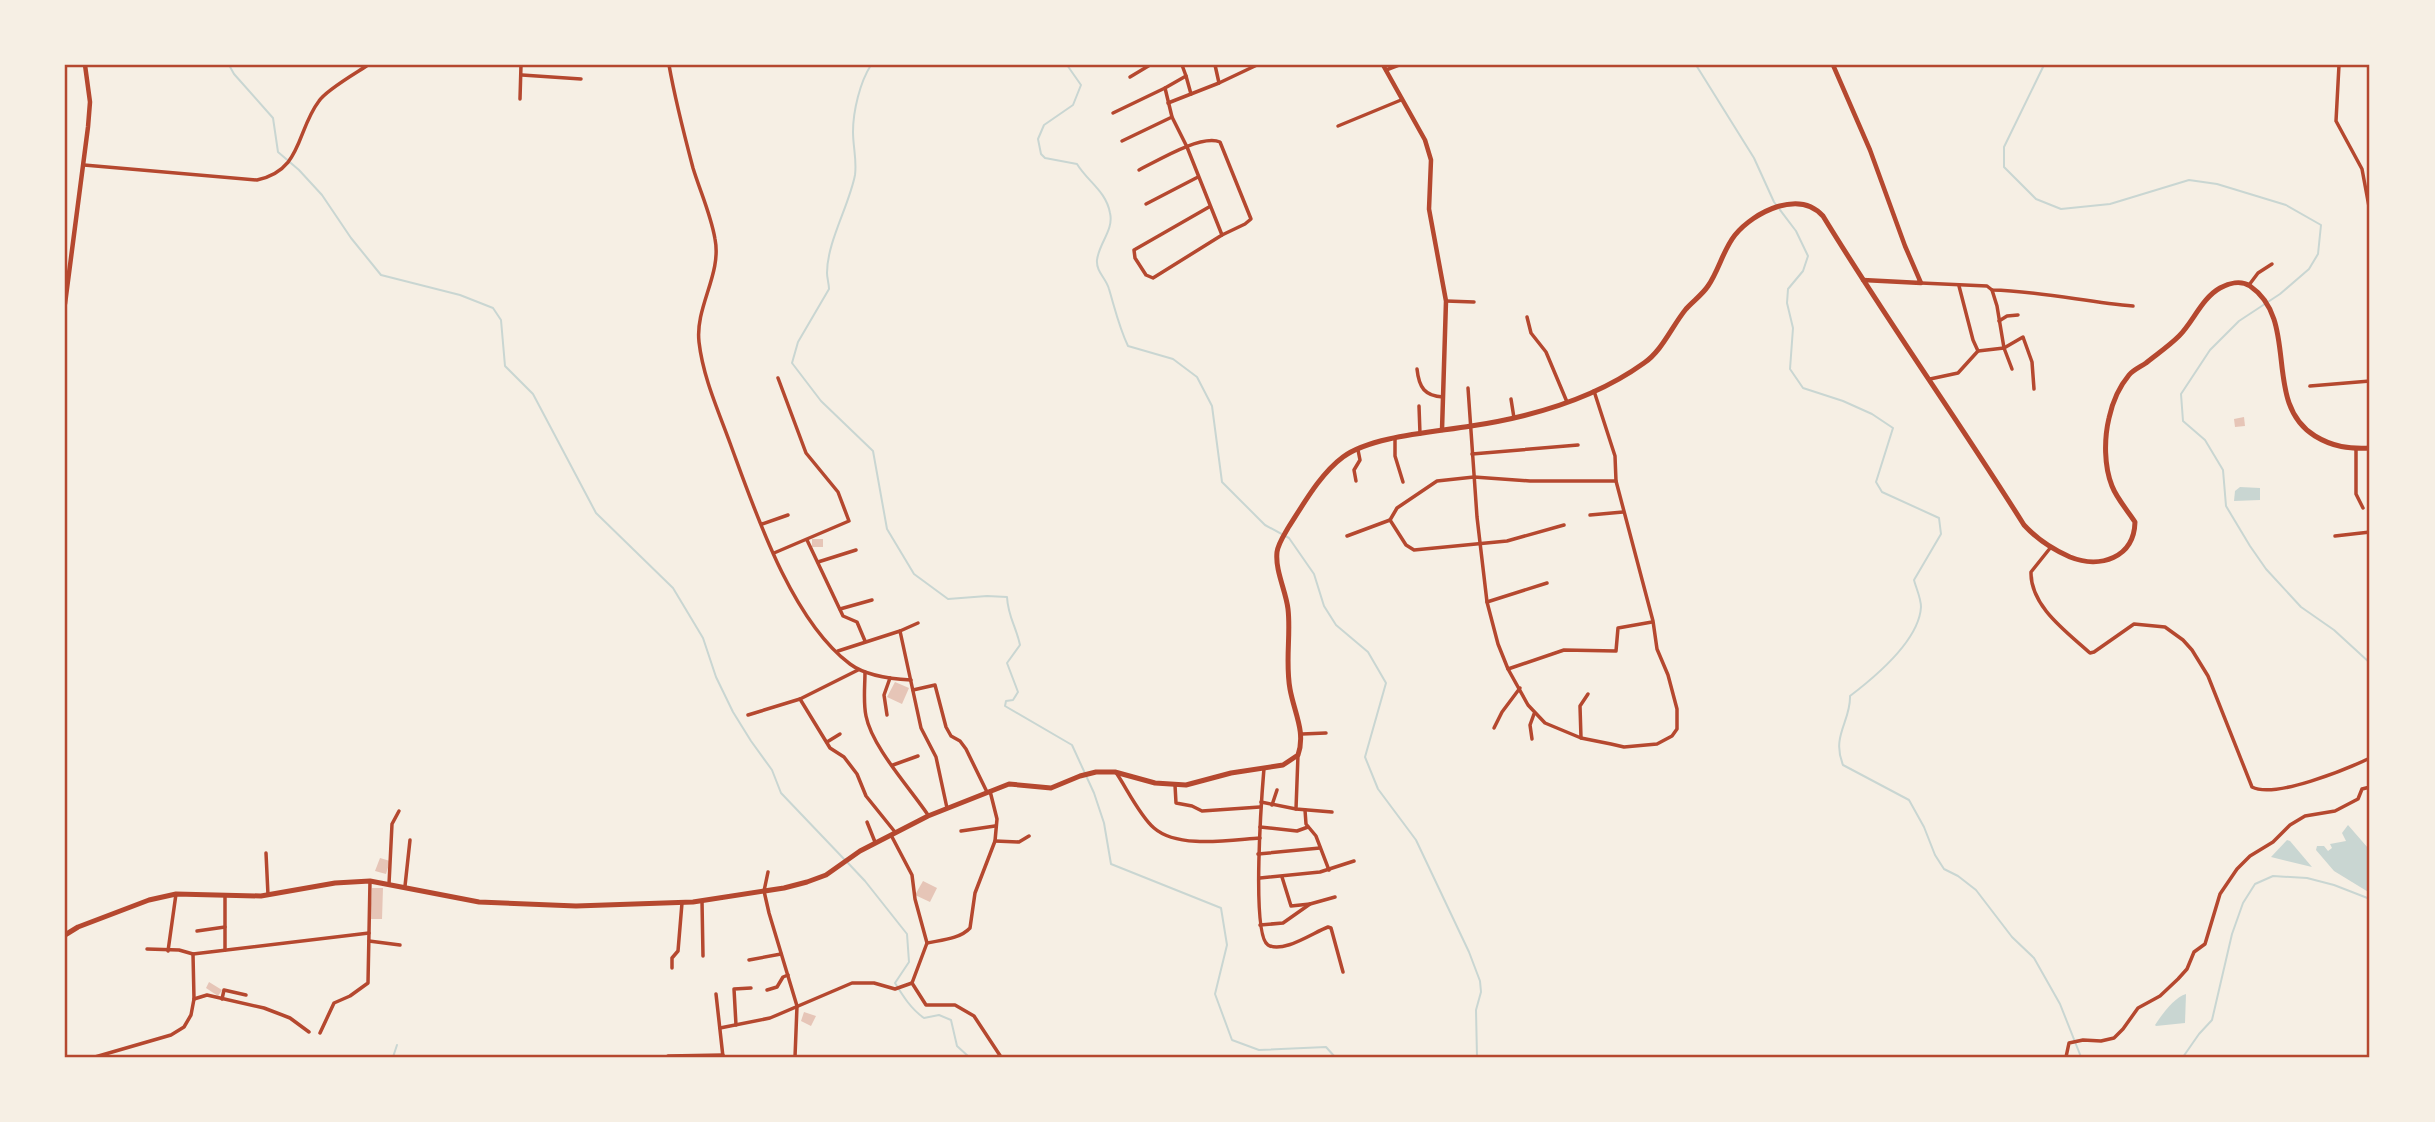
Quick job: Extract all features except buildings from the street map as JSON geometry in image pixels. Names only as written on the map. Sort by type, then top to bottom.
[{"type":"main road","points":[[65,935],[78,927],[176,894],[268,895],[334,883],[370,881],[479,902],[576,906],[702,901],[807,882],[826,875],[860,851],[928,816],[1014,783],[1051,789],[1080,776],[1096,772],[1115,772],[1155,783],[1197,784],[1231,773],[1283,765],[1298,755],[1302,734],[1289,687],[1288,608],[1277,558],[1279,544],[1316,486],[1340,459],[1358,450],[1395,439],[1543,411],[1594,391],[1634,370],[1654,355],[1673,327],[1710,284],[1736,233],[1758,215],[1783,205],[1805,205],[1818,211],[2024,525],[2037,538],[2073,558],[2094,561],[2114,559],[2131,544],[2135,533],[2135,522],[2112,486],[2107,464],[2107,430],[2118,394],[2130,374],[2181,334],[2213,292],[2233,283],[2249,285],[2262,298],[2274,317],[2286,392],[2294,416],[2309,433],[2324,442],[2356,449],[2370,448]]},
{"type":"street","points":[[65,304],[90,102],[85,65]]},
{"type":"street","points":[[84,165],[257,180],[265,178],[285,167],[294,154],[319,100],[368,65]]},
{"type":"street","points":[[520,99],[521,65]]},
{"type":"street","points":[[669,65],[693,168],[716,240],[716,257],[698,323],[701,362],[762,524],[807,616],[837,652],[858,670],[911,680]]},
{"type":"street","points":[[1130,77],[1150,65]]},
{"type":"street","points":[[1182,65],[1191,94]]},
{"type":"street","points":[[1214,65],[1219,83]]},
{"type":"street","points":[[1168,103],[1257,65]]},
{"type":"street","points":[[1399,65],[1384,68],[1429,148],[1432,171],[1429,209],[1446,301],[1442,430]]},
{"type":"street","points":[[1833,65],[1870,150],[1921,283]]},
{"type":"street","points":[[2339,65],[2336,121],[2362,169],[2370,212]]},
{"type":"street","points":[[522,75],[581,79]]},
{"type":"street","points":[[1112,113],[1186,76]]},
{"type":"street","points":[[1165,88],[1171,117],[1187,147],[1222,235]]},
{"type":"street","points":[[1338,126],[1401,100]]},
{"type":"street","points":[[1122,141],[1171,117]]},
{"type":"street","points":[[1139,170],[1187,147],[1214,140],[1220,142],[1251,219],[1153,278],[1146,275],[1135,258],[1134,250],[1209,207]]},
{"type":"street","points":[[1146,204],[1198,177]]},
{"type":"street","points":[[2249,285],[2258,273],[2272,264]]},
{"type":"street","points":[[1862,280],[1987,286],[1992,290],[2048,294],[2096,303],[2133,306]]},
{"type":"street","points":[[1959,286],[1978,351]]},
{"type":"street","points":[[1992,290],[2004,348],[2012,369]]},
{"type":"street","points":[[1446,301],[1474,302]]},
{"type":"street","points":[[1999,321],[2007,316],[2018,315]]},
{"type":"street","points":[[1527,317],[1531,333],[1546,352],[1567,402]]},
{"type":"street","points":[[1930,379],[1958,373],[1978,351],[2004,348],[2023,337],[2032,362],[2034,390]]},
{"type":"street","points":[[1417,369],[1423,391],[1432,397],[1443,397]]},
{"type":"street","points":[[774,553],[847,523],[848,519],[838,492],[806,453],[778,378]]},
{"type":"street","points":[[2310,386],[2370,382]]},
{"type":"street","points":[[1468,388],[1469,427],[1487,602],[1508,669],[1535,714],[1545,723],[1581,738],[1624,747],[1657,744],[1672,736],[1677,729],[1677,709],[1668,675],[1657,649],[1653,622],[1616,481],[1615,456],[1594,391]]},
{"type":"street","points":[[1511,399],[1514,418]]},
{"type":"street","points":[[1419,406],[1420,434]]},
{"type":"street","points":[[1395,439],[1395,456],[1403,482]]},
{"type":"street","points":[[1472,454],[1578,445]]},
{"type":"street","points":[[2356,449],[2356,494],[2362,508]]},
{"type":"street","points":[[1356,481],[1354,470],[1360,460],[1358,450]]},
{"type":"street","points":[[1346,536],[1390,520],[1397,508],[1437,481],[1474,477],[1541,481],[1616,481]]},
{"type":"street","points":[[1590,515],[1623,512]]},
{"type":"street","points":[[762,524],[788,515]]},
{"type":"street","points":[[1390,520],[1406,545],[1414,550],[1507,541],[1564,525]]},
{"type":"street","points":[[2335,536],[2370,532]]},
{"type":"street","points":[[807,540],[843,616],[857,622],[865,641]]},
{"type":"street","points":[[2051,547],[2031,572],[2034,593],[2040,604],[2090,653],[2134,624],[2165,627],[2183,640],[2208,676],[2252,787],[2256,790],[2270,790],[2315,780],[2370,758]]},
{"type":"street","points":[[818,562],[856,550]]},
{"type":"street","points":[[1487,602],[1547,583]]},
{"type":"street","points":[[839,609],[872,600]]},
{"type":"street","points":[[1508,669],[1564,650],[1616,650],[1618,628],[1653,622]]},
{"type":"street","points":[[837,652],[918,623]]},
{"type":"street","points":[[900,631],[922,728],[936,757],[947,808]]},
{"type":"street","points":[[748,715],[800,699],[858,670]]},
{"type":"street","points":[[865,671],[866,718],[879,747],[928,816]]},
{"type":"street","points":[[887,715],[884,695],[890,678]]},
{"type":"street","points":[[913,690],[935,685],[946,727],[951,736],[966,748],[988,791],[997,818],[995,841],[975,893],[968,932],[927,943]]},
{"type":"street","points":[[1494,728],[1520,688]]},
{"type":"street","points":[[1581,738],[1580,706],[1588,694]]},
{"type":"street","points":[[720,1028],[770,1018],[852,983],[874,983],[895,989],[912,983],[927,943],[915,899],[912,875],[893,834],[866,796],[857,774],[844,757],[826,743],[800,699]]},
{"type":"street","points":[[1532,739],[1530,725],[1535,714]]},
{"type":"street","points":[[1302,734],[1326,733]]},
{"type":"street","points":[[826,743],[840,734]]},
{"type":"street","points":[[1296,809],[1298,755]]},
{"type":"street","points":[[893,765],[918,756]]},
{"type":"street","points":[[1264,768],[1258,854],[1260,925],[1265,942],[1278,947],[1286,946],[1325,928],[1331,928],[1343,972]]},
{"type":"street","points":[[1115,772],[1152,827],[1163,834],[1191,841],[1260,838]]},
{"type":"street","points":[[1174,785],[1176,803],[1202,811],[1272,805],[1332,812]]},
{"type":"street","points":[[2066,1057],[2068,1043],[2114,1038],[2138,1008],[2160,996],[2178,979],[2194,952],[2205,944],[2220,894],[2237,869],[2250,856],[2273,842],[2290,825],[2305,816],[2335,811],[2358,799],[2362,789],[2370,787]]},
{"type":"street","points":[[1272,805],[1277,790]]},
{"type":"street","points":[[1305,810],[1306,824],[1316,836],[1329,870]]},
{"type":"street","points":[[389,884],[392,824],[399,811]]},
{"type":"street","points":[[867,822],[876,844]]},
{"type":"street","points":[[961,831],[995,826]]},
{"type":"street","points":[[1260,827],[1297,831],[1308,827]]},
{"type":"street","points":[[995,841],[1019,842],[1029,836]]},
{"type":"street","points":[[405,887],[410,840]]},
{"type":"street","points":[[1258,854],[1320,848]]},
{"type":"street","points":[[266,853],[268,895]]},
{"type":"street","points":[[1259,878],[1329,870],[1354,861]]},
{"type":"street","points":[[768,872],[764,891],[797,1006],[795,1057]]},
{"type":"street","points":[[1282,877],[1291,906],[1335,897]]},
{"type":"street","points":[[320,1032],[334,1003],[368,983],[370,881]]},
{"type":"street","points":[[168,951],[176,894]]},
{"type":"street","points":[[225,894],[225,950]]},
{"type":"street","points":[[702,901],[703,956]]},
{"type":"street","points":[[672,968],[672,958],[678,951],[682,903]]},
{"type":"street","points":[[1260,925],[1283,923],[1310,904]]},
{"type":"street","points":[[197,931],[225,927]]},
{"type":"street","points":[[147,949],[179,950],[193,954],[369,933]]},
{"type":"street","points":[[369,941],[400,945]]},
{"type":"street","points":[[95,1057],[178,1032],[189,1022],[194,999],[193,954]]},
{"type":"street","points":[[750,960],[781,954]]},
{"type":"street","points":[[767,990],[777,987],[783,977],[788,975]]},
{"type":"street","points":[[912,983],[926,1004],[955,1005],[974,1016],[1001,1057]]},
{"type":"street","points":[[736,1025],[734,989],[751,988]]},
{"type":"street","points":[[222,999],[225,990],[246,995]]},
{"type":"street","points":[[668,1056],[723,1056],[716,994]]},
{"type":"street","points":[[194,999],[207,995],[279,1013],[290,1017],[309,1032]]},
{"type":"shaded area","points":[[2240,487],[2260,488],[2260,500],[2234,501],[2235,491]]},
{"type":"shaded area","points":[[2348,825],[2368,848],[2370,847],[2370,893],[2334,871],[2316,850],[2317,846],[2324,846],[2328,851],[2332,848],[2330,844],[2346,841],[2342,833]]},
{"type":"shaded area","points":[[2287,840],[2290,841],[2312,867],[2271,857]]},
{"type":"shaded area","points":[[2186,994],[2185,1023],[2156,1026],[2169,1006]]},
{"type":"waterway","points":[[229,65],[273,118],[278,152],[322,195],[351,238],[381,275],[460,295],[493,308],[501,320],[505,366],[533,394],[596,513],[673,588],[703,638],[716,677],[733,712],[772,770],[781,793],[844,859]]},
{"type":"waterway","points":[[871,65],[860,88],[856,106],[853,124],[855,175],[828,261],[829,289],[798,342],[792,363],[821,401],[873,451],[887,529],[914,574],[948,599],[1007,597],[1020,645],[1007,663],[1018,692],[1013,700],[1006,701],[1005,706],[1072,745],[1094,793],[1104,823],[1111,864],[1221,908],[1227,945],[1215,994],[1232,1040],[1259,1050],[1326,1047],[1335,1057]]},
{"type":"waterway","points":[[1067,65],[1081,85],[1073,105],[1044,125],[1038,139],[1041,154],[1045,158],[1077,164],[1108,205],[1110,225],[1098,254],[1097,264],[1108,285],[1128,346],[1173,359],[1197,377],[1212,406],[1222,482],[1265,525],[1289,538],[1314,574],[1324,606],[1336,625],[1368,652],[1386,683],[1365,757],[1378,789],[1416,840],[1480,981],[1481,992],[1476,1010],[1477,1057]]},
{"type":"waterway","points":[[1696,65],[1754,158],[1774,202],[1796,231],[1808,256],[1803,271],[1788,289],[1787,303],[1793,328],[1790,369],[1803,388],[1843,401],[1872,414],[1893,428],[1876,482],[1882,492],[1939,518],[1941,534],[1914,580],[1921,607],[1913,633],[1894,657],[1850,696],[1839,746],[1843,765],[1909,800],[1944,869],[1976,890],[2012,937],[2034,958],[2060,1004],[2081,1057]]},
{"type":"waterway","points":[[2044,65],[2004,147],[2004,167],[2036,199],[2061,209],[2110,204],[2189,180],[2217,184],[2286,205],[2321,225],[2318,254],[2309,269],[2280,294],[2239,321],[2210,350],[2181,394],[2183,421],[2205,440],[2223,470],[2226,506],[2266,569],[2301,607],[2334,630],[2370,663]]},
{"type":"waterway","points":[[848,863],[907,934],[909,962],[895,983],[898,988],[924,1018],[939,1015],[951,1020],[957,1046],[969,1057]]},
{"type":"waterway","points":[[2183,1057],[2212,1020],[2232,934],[2243,903],[2255,884],[2273,876],[2307,878],[2370,899]]},
{"type":"waterway","points":[[393,1057],[397,1045]]}]
